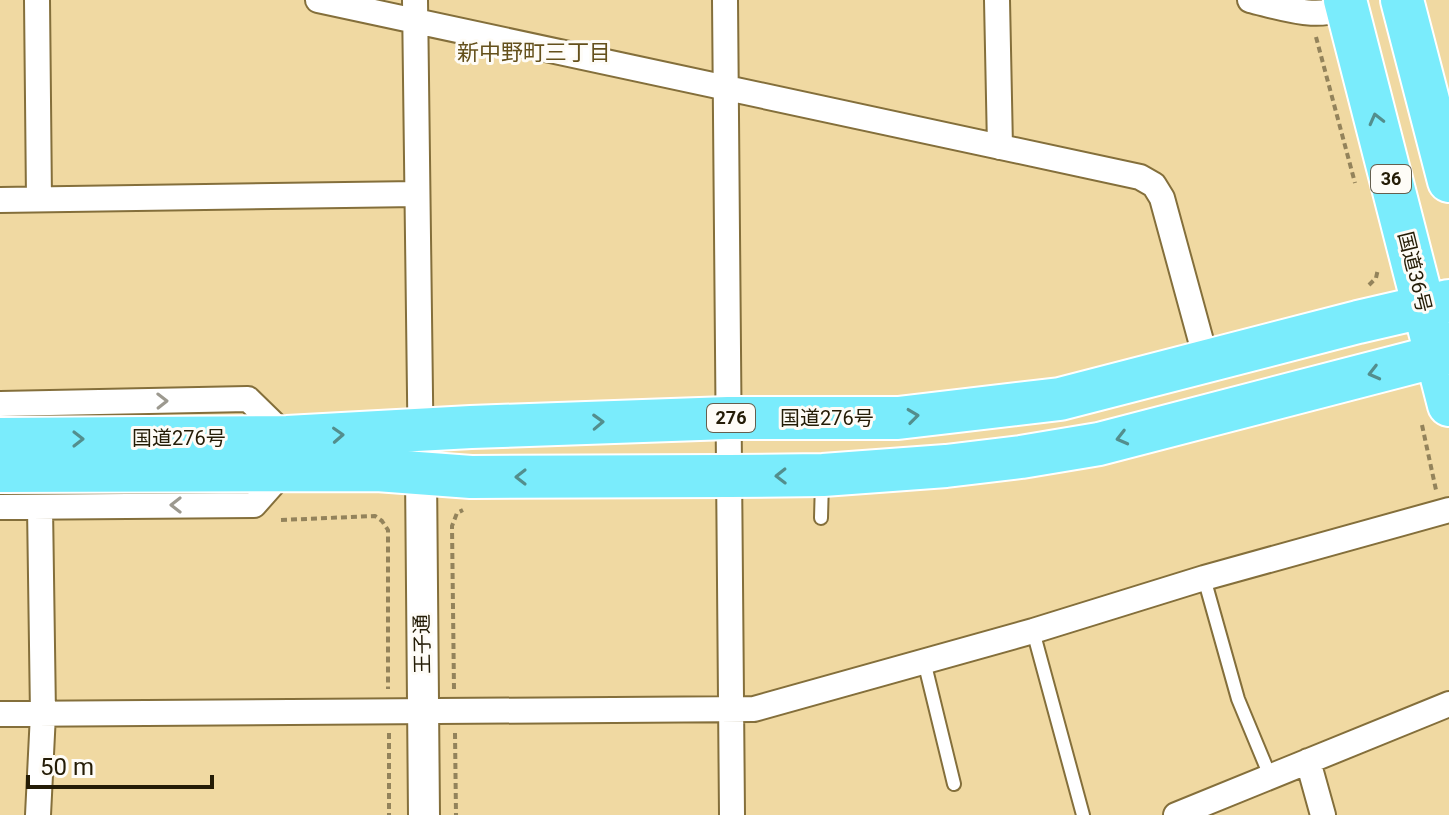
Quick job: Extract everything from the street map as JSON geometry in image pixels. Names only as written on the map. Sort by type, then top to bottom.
[{"type":"highway","points":[[1402,0],[1449,181]]},
{"type":"highway","name":"国道36号","points":[[1338,4],[1436,304],[1443,355],[1435,411]]},
{"type":"highway","name":"国道276号","points":[[0,471],[286,454],[420,430],[728,418],[898,418],[1060,399],[1436,304]]},
{"type":"highway","name":"国道276号","points":[[0,439],[286,454],[471,477],[823,475],[1006,459],[1099,444],[1443,355]]},
{"type":"street","points":[[37,0],[39,199]]},
{"type":"street","points":[[318,0],[415,10],[726,88],[1140,177],[1154,185],[1162,198],[1207,363]]},
{"type":"street","points":[[725,0],[729,476],[738,612],[731,709],[732,815]]},
{"type":"street","points":[[997,0],[1000,147]]},
{"type":"street","points":[[1250,0],[1338,4]]},
{"type":"street","points":[[415,10],[421,473]]},
{"type":"street","points":[[0,200],[417,194]]},
{"type":"street","points":[[0,404],[248,399],[286,454],[254,505],[0,507]]},
{"type":"street","name":"王子通","points":[[421,473],[424,815]]},
{"type":"street","points":[[38,815],[43,714],[40,507]]},
{"type":"street","points":[[0,714],[754,709],[1033,631],[1204,578],[1445,512]]},
{"type":"street","points":[[1176,815],[1449,704]]},
{"type":"street","points":[[1308,761],[1323,815]]},
{"type":"lane","points":[[821,518],[823,475]]},
{"type":"lane","points":[[1204,578],[1238,699],[1270,776]]},
{"type":"lane","points":[[1033,631],[1083,815]]},
{"type":"lane","points":[[924,661],[954,784]]},
{"type":"path","points":[[1338,4],[1358,193]]},
{"type":"path","points":[[1369,285],[1376,278],[1378,269]]},
{"type":"path","points":[[1435,411],[1445,512]]},
{"type":"path","points":[[456,815],[452,526],[457,513],[471,504]]},
{"type":"path","points":[[281,520],[375,516],[388,530],[389,815]]},
{"type":"district","name":"新中野町三丁目","points":[[534,52]]}]
